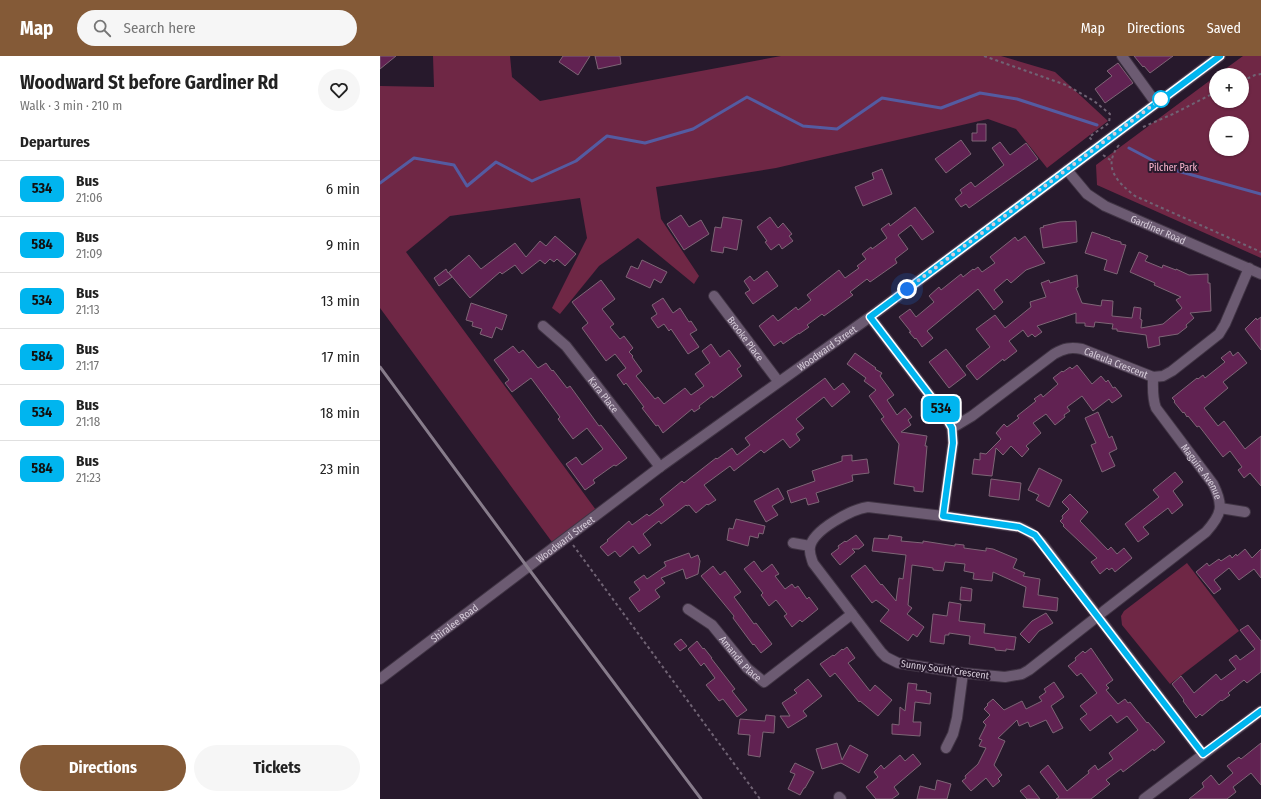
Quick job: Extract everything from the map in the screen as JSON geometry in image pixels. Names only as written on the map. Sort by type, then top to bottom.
[{"type":"street","points":[[1122,56],[1156,103]]},
{"type":"street","name":"Woodward Street","points":[[528,568],[660,467],[778,381],[870,317],[1220,56]]},
{"type":"street","name":"Gardiner Road","points":[[1067,170],[1087,194],[1105,206],[1261,274]]},
{"type":"street","name":"Caleula Crescent","points":[[952,428],[972,416],[1054,354],[1067,348],[1073,347],[1082,349],[1154,377],[1163,376],[1172,371],[1219,334],[1225,324],[1249,268]]},
{"type":"street","name":"Brooke Place","points":[[714,296],[778,381]]},
{"type":"street","points":[[870,317],[944,414],[952,428],[953,443],[943,516]]},
{"type":"street","name":"Kara Place","points":[[543,326],[566,346],[660,467]]},
{"type":"street","name":"Maguire Avenue","points":[[1098,616],[1206,532],[1217,518],[1220,508],[1219,496],[1214,484],[1156,408],[1153,396],[1154,377]]},
{"type":"street","points":[[793,543],[810,546],[817,534],[827,526],[860,508],[868,507],[1019,527],[1035,535],[1203,754]]},
{"type":"street","points":[[1220,508],[1245,512]]},
{"type":"street","name":"Sunny South Crescent","points":[[810,546],[809,554],[813,563],[881,652],[886,657],[898,663],[963,673],[1005,677],[1022,674],[1098,616]]},
{"type":"street","name":"Shiralee Road","points":[[380,679],[528,568]]},
{"type":"street","name":"Amanda Place","points":[[688,609],[712,625],[746,668],[764,682],[852,614]]},
{"type":"street","points":[[946,748],[953,734],[957,718],[963,673]]},
{"type":"street","points":[[1144,799],[1261,711]]},
{"type":"path","points":[[984,56],[1066,85],[1099,105],[1110,114],[1109,123],[1089,136],[1104,156],[1112,161]]},
{"type":"path","points":[[1249,78],[1261,74]]},
{"type":"path","points":[[1140,130],[1145,126],[1209,96]]},
{"type":"path","points":[[1124,141],[1113,153],[1112,170],[1118,181],[1135,196],[1261,252]]},
{"type":"path","points":[[568,538],[760,799]]},
{"type":"green space","points":[[433,56],[510,56],[512,77],[540,101],[781,56],[1001,56],[1055,72],[1108,121],[1047,168],[1016,129],[988,119],[776,168],[656,187],[661,219],[699,276],[694,284],[638,238],[599,266],[560,314],[552,308],[587,238],[580,198],[450,216],[406,252],[596,510],[552,542],[380,308],[380,86],[434,87]]},
{"type":"green space","name":"Pilcher Park","points":[[1243,56],[1261,56],[1261,258],[1097,185],[1096,165],[1209,81],[1209,108],[1249,108],[1249,68],[1227,68]]},
{"type":"green space","points":[[1187,563],[1239,631],[1170,684],[1122,625],[1121,616],[1124,611]]},
{"type":"building","points":[[380,56],[396,56],[380,69]]},
{"type":"building","points":[[563,56],[590,56],[578,75],[559,62]]},
{"type":"building","points":[[595,56],[620,56],[621,64],[598,69]]},
{"type":"building","points":[[1134,56],[1173,56],[1150,73]]},
{"type":"building","points":[[1118,63],[1133,83],[1105,103],[1095,89],[1112,76],[1107,71]]},
{"type":"building","points":[[977,124],[986,124],[986,141],[972,141],[972,133],[977,133]]},
{"type":"building","points":[[961,140],[971,154],[946,173],[935,159]]},
{"type":"building","points":[[1000,142],[1010,155],[1026,143],[1038,159],[969,208],[966,204],[961,207],[955,199],[962,193],[960,190],[971,182],[975,187],[1004,165],[992,148]]},
{"type":"building","points":[[882,169],[892,194],[863,206],[855,187],[874,179],[872,173]]},
{"type":"building","points":[[915,207],[934,232],[922,240],[911,225],[898,235],[908,249],[895,259],[897,263],[870,282],[867,279],[850,292],[853,295],[824,316],[822,314],[807,325],[809,327],[799,334],[783,344],[781,341],[774,346],[759,326],[773,315],[778,321],[796,307],[798,310],[811,300],[807,295],[839,270],[845,278],[859,268],[857,266],[866,259],[862,254],[887,238],[881,229],[889,223],[890,226]]},
{"type":"building","points":[[681,215],[689,227],[701,220],[709,234],[684,250],[667,224]]},
{"type":"building","points":[[723,217],[742,220],[737,250],[724,247],[723,253],[711,251],[715,227],[721,228]]},
{"type":"building","points":[[770,217],[778,228],[783,223],[792,234],[789,236],[793,241],[782,249],[779,244],[771,250],[765,242],[767,241],[757,227]]},
{"type":"building","points":[[1076,221],[1077,242],[1043,248],[1040,228],[1060,222]]},
{"type":"building","points":[[1092,232],[1126,245],[1117,274],[1104,270],[1107,260],[1085,253]]},
{"type":"building","points":[[555,236],[576,254],[565,266],[557,259],[554,262],[550,259],[545,264],[540,260],[522,274],[515,265],[502,274],[500,272],[470,298],[449,273],[452,277],[439,286],[434,278],[446,269],[448,273],[469,255],[481,269],[515,243],[526,257],[540,241],[546,246]]},
{"type":"building","points":[[1025,236],[1045,263],[1026,270],[1011,283],[1007,279],[994,290],[1003,302],[994,310],[978,289],[927,331],[933,338],[922,347],[899,317],[910,309],[916,317],[934,302],[929,296],[939,287],[941,290],[961,274],[963,277],[978,267],[982,272],[995,263],[990,257],[1015,237],[1018,241]]},
{"type":"building","points":[[1139,252],[1148,256],[1145,261],[1162,268],[1163,265],[1189,275],[1208,274],[1208,283],[1210,283],[1211,311],[1190,313],[1194,318],[1186,325],[1187,327],[1178,334],[1159,337],[1160,345],[1148,348],[1146,335],[1117,331],[1117,329],[1112,329],[1113,324],[1095,322],[1094,327],[1085,326],[1085,323],[1076,323],[1076,313],[1037,326],[1042,332],[1035,337],[1032,334],[1028,337],[1023,330],[1009,341],[1017,351],[1004,361],[1003,359],[977,380],[966,366],[990,347],[976,329],[995,315],[1005,328],[1031,307],[1030,302],[1046,297],[1041,283],[1049,280],[1050,283],[1077,275],[1078,287],[1076,288],[1082,303],[1101,306],[1102,300],[1113,301],[1112,316],[1132,318],[1134,307],[1141,308],[1141,328],[1163,324],[1182,308],[1176,300],[1181,297],[1130,272]]},
{"type":"building","points":[[642,260],[667,272],[661,283],[654,279],[650,288],[626,277],[631,266],[638,269]]},
{"type":"building","points":[[767,271],[778,286],[753,304],[745,293],[750,290],[744,281],[750,276],[754,281]]},
{"type":"building","points":[[601,280],[615,299],[602,309],[614,324],[610,327],[620,339],[624,336],[633,348],[629,352],[642,371],[636,376],[655,399],[658,397],[664,404],[685,388],[691,395],[704,386],[695,374],[710,363],[702,351],[711,344],[720,357],[729,350],[741,366],[737,369],[742,376],[713,398],[712,396],[694,412],[692,409],[663,433],[658,425],[656,426],[642,408],[644,407],[626,383],[624,385],[617,375],[626,368],[615,354],[606,361],[582,328],[588,323],[572,302]]},
{"type":"building","points":[[663,298],[673,313],[680,308],[689,322],[691,321],[697,330],[690,334],[699,347],[688,354],[671,329],[669,331],[664,324],[658,328],[651,318],[657,314],[652,305]]},
{"type":"building","points":[[471,303],[507,315],[502,330],[496,327],[492,338],[480,334],[482,329],[472,326],[473,322],[466,320]]},
{"type":"building","points":[[1261,317],[1261,350],[1245,329],[1256,318],[1257,320]]},
{"type":"building","points":[[513,346],[519,353],[523,350],[538,368],[546,363],[567,388],[570,386],[599,426],[601,425],[627,458],[593,480],[595,483],[585,490],[566,464],[576,457],[582,465],[603,449],[587,428],[573,439],[558,419],[560,417],[531,378],[512,392],[505,383],[509,380],[494,360]]},
{"type":"building","points":[[946,349],[966,375],[949,388],[929,362]]},
{"type":"building","points":[[1230,351],[1233,356],[1238,352],[1247,363],[1223,382],[1228,388],[1204,408],[1218,426],[1224,421],[1245,449],[1261,436],[1261,486],[1250,473],[1244,478],[1238,470],[1242,467],[1230,451],[1223,457],[1199,426],[1197,427],[1184,412],[1183,413],[1172,398],[1197,378],[1198,379],[1203,375],[1205,378],[1225,362],[1221,358]]},
{"type":"building","points":[[855,353],[882,373],[880,376],[894,395],[887,400],[897,415],[905,408],[912,417],[908,420],[911,425],[901,432],[927,436],[925,446],[927,446],[923,492],[914,491],[914,487],[894,484],[899,444],[881,419],[884,417],[869,396],[876,390],[864,381],[866,378],[847,364]]},
{"type":"building","points":[[1077,365],[1092,384],[1101,376],[1106,382],[1108,380],[1113,388],[1115,387],[1122,396],[1112,403],[1109,399],[1093,411],[1082,396],[1067,407],[1070,411],[1055,425],[1046,414],[1033,423],[1041,433],[1026,446],[1029,449],[1022,457],[1011,446],[1003,455],[996,448],[992,476],[972,474],[974,459],[980,460],[980,453],[986,454],[1001,439],[996,433],[1004,424],[1007,427],[1019,418],[1017,416],[1036,401],[1034,399],[1041,394],[1043,397],[1058,384],[1053,378],[1062,371],[1063,372],[1070,367],[1072,369]]},
{"type":"building","points":[[825,378],[834,390],[843,383],[850,392],[832,407],[824,397],[796,419],[804,428],[796,434],[800,440],[790,448],[783,439],[764,453],[761,450],[734,471],[730,466],[704,485],[716,500],[708,505],[707,504],[696,513],[689,505],[686,505],[661,524],[659,521],[643,534],[651,545],[639,554],[633,546],[620,557],[615,551],[608,556],[600,547],[629,521],[632,525],[647,514],[649,516],[664,505],[660,499],[682,481],[684,483],[716,458],[717,459],[732,448],[737,455],[750,445],[745,438]]},
{"type":"building","points":[[1098,412],[1109,438],[1112,436],[1117,449],[1109,453],[1115,466],[1102,472],[1091,445],[1096,443],[1085,418]]},
{"type":"building","points":[[852,455],[852,461],[867,459],[869,473],[852,475],[853,481],[816,493],[819,502],[808,505],[806,498],[791,503],[787,491],[815,481],[812,471],[842,461],[842,456]]},
{"type":"building","points":[[1039,468],[1062,480],[1049,507],[1036,500],[1039,495],[1028,490]]},
{"type":"building","points":[[1175,472],[1183,482],[1173,491],[1183,505],[1172,514],[1168,508],[1143,527],[1149,534],[1138,542],[1125,524],[1159,497],[1153,490]]},
{"type":"building","points":[[991,479],[1021,483],[1019,500],[989,496]]},
{"type":"building","points":[[778,488],[784,499],[772,506],[778,515],[766,522],[754,501]]},
{"type":"building","points":[[1070,494],[1088,512],[1080,521],[1108,550],[1111,547],[1117,554],[1124,548],[1132,558],[1115,572],[1112,568],[1109,570],[1107,568],[1100,574],[1091,562],[1097,558],[1063,526],[1064,525],[1060,521],[1063,518],[1062,516],[1069,509],[1062,502]]},
{"type":"building","points":[[736,519],[765,526],[763,534],[759,533],[758,538],[750,536],[748,546],[727,540],[729,528],[733,529]]},
{"type":"building","points":[[856,535],[864,545],[859,549],[852,549],[855,552],[840,565],[831,554],[839,548],[838,546]]},
{"type":"building","points":[[889,535],[902,537],[901,541],[923,543],[923,541],[955,546],[955,544],[964,545],[964,548],[986,551],[986,548],[993,549],[1017,559],[1013,568],[1025,573],[1023,576],[1040,579],[1038,595],[1058,598],[1057,611],[1023,607],[1026,587],[993,572],[992,581],[973,579],[974,573],[964,571],[965,564],[945,562],[943,571],[912,565],[908,605],[912,608],[907,614],[924,627],[917,637],[913,634],[908,641],[880,621],[889,610],[876,600],[872,603],[851,576],[865,565],[896,601],[899,578],[903,579],[906,555],[872,551],[874,538],[888,539]]},
{"type":"building","points":[[1245,549],[1252,558],[1261,549],[1261,578],[1254,569],[1239,580],[1229,568],[1214,580],[1221,589],[1214,594],[1196,572],[1207,563],[1209,566],[1219,559],[1221,561],[1230,555],[1232,558],[1236,554],[1237,556]]},
{"type":"building","points":[[689,553],[691,558],[698,555],[700,561],[698,574],[686,579],[683,569],[661,578],[665,583],[655,590],[660,597],[639,612],[629,598],[640,590],[634,582],[644,575],[647,579],[666,566],[664,562]]},
{"type":"building","points":[[754,561],[762,572],[772,564],[779,574],[775,576],[785,589],[792,584],[795,588],[798,586],[807,599],[809,597],[818,609],[802,622],[800,620],[792,627],[784,616],[787,614],[776,600],[769,606],[761,595],[763,593],[744,569]]},
{"type":"building","points":[[713,566],[720,575],[725,571],[741,592],[734,597],[754,624],[756,623],[772,644],[761,653],[754,644],[753,645],[733,618],[734,616],[701,576]]},
{"type":"building","points":[[961,587],[972,589],[971,601],[960,600]]},
{"type":"building","points":[[949,602],[961,604],[959,621],[985,624],[984,633],[1016,637],[1014,650],[995,650],[995,648],[969,644],[970,636],[949,633],[949,635],[945,635],[944,644],[930,642],[933,614],[947,616]]},
{"type":"building","points":[[1046,613],[1053,623],[1039,631],[1029,643],[1020,634],[1032,621]]},
{"type":"building","points":[[1248,625],[1261,641],[1261,672],[1247,683],[1244,680],[1228,693],[1230,695],[1222,701],[1221,700],[1202,716],[1200,714],[1196,718],[1172,684],[1181,676],[1194,693],[1216,674],[1221,680],[1236,669],[1229,660],[1236,655],[1240,660],[1255,649],[1240,630]]},
{"type":"building","points":[[681,639],[687,646],[680,651],[674,644]]},
{"type":"building","points":[[697,641],[712,658],[735,689],[732,691],[747,710],[737,717],[723,699],[719,701],[706,685],[715,678],[704,663],[701,666],[688,649]]},
{"type":"building","points":[[847,647],[855,658],[848,663],[870,691],[875,685],[892,700],[878,716],[860,701],[859,702],[835,673],[830,677],[820,664]]},
{"type":"building","points":[[1091,648],[1113,680],[1106,685],[1109,688],[1106,690],[1118,704],[1125,699],[1128,703],[1130,702],[1165,742],[1154,751],[1153,749],[1123,772],[1121,769],[1106,780],[1110,784],[1091,799],[1056,799],[1059,797],[1040,772],[1048,765],[1067,791],[1089,773],[1088,771],[1095,765],[1098,770],[1113,759],[1109,753],[1138,730],[1127,716],[1117,723],[1111,715],[1090,731],[1080,719],[1087,714],[1080,706],[1097,693],[1081,673],[1077,676],[1068,666],[1076,660],[1075,658],[1083,651],[1085,653]]},
{"type":"building","points":[[808,679],[822,696],[803,711],[807,716],[788,728],[780,716],[790,716],[782,703],[797,693],[794,690]]},
{"type":"building","points":[[1054,682],[1064,697],[1051,706],[1063,728],[1053,733],[1046,720],[1030,727],[1028,722],[1019,726],[1017,720],[998,738],[1005,741],[994,765],[1002,775],[998,779],[1000,781],[993,787],[986,778],[971,791],[962,781],[966,778],[965,776],[978,764],[986,748],[979,746],[982,740],[979,739],[986,725],[983,722],[990,715],[984,709],[988,705],[987,704],[993,699],[1004,710],[1022,701],[1026,709],[1042,701],[1039,697],[1046,692],[1044,689]]},
{"type":"building","points":[[908,683],[917,684],[916,690],[931,693],[930,704],[915,702],[913,722],[921,722],[920,736],[892,734],[892,724],[899,725],[900,707],[905,711]]},
{"type":"building","points":[[766,715],[775,716],[774,733],[763,732],[760,757],[748,755],[750,735],[738,734],[740,719],[765,721]]},
{"type":"building","points":[[837,743],[842,760],[850,745],[868,755],[859,773],[841,763],[822,769],[816,749]]},
{"type":"building","points":[[1261,743],[1261,785],[1251,773],[1233,787],[1236,792],[1227,799],[1189,799],[1204,787],[1202,783],[1211,775],[1219,785],[1233,773],[1227,766],[1239,757],[1241,759]]},
{"type":"building","points":[[913,754],[921,764],[894,787],[899,794],[892,799],[876,799],[866,787],[878,777],[874,772],[881,765],[884,769],[900,755],[905,761]]},
{"type":"building","points":[[795,763],[814,772],[800,795],[788,789],[795,774],[790,772]]},
{"type":"building","points":[[937,780],[951,784],[947,799],[917,799],[920,786],[935,790]]},
{"type":"building","points":[[1029,785],[1040,799],[1027,799],[1020,791]]},
{"type":"waterway","points":[[380,183],[414,158],[454,165],[467,186],[496,162],[532,181],[576,161],[607,136],[645,143],[693,129],[747,97],[803,126],[837,129],[882,98],[941,108],[980,93],[1017,99],[1097,125]]},
{"type":"waterway","points":[[1129,148],[1167,168],[1261,194]]},
{"type":"railway","points":[[380,367],[701,799]]},
{"type":"bus line","name":"534","points":[[1220,56],[870,317],[944,414],[952,428],[953,443],[943,516],[1019,527],[1028,530],[1035,535],[1203,754],[1261,711]]},
{"type":"route","points":[[907,289],[1161,99]]}]
